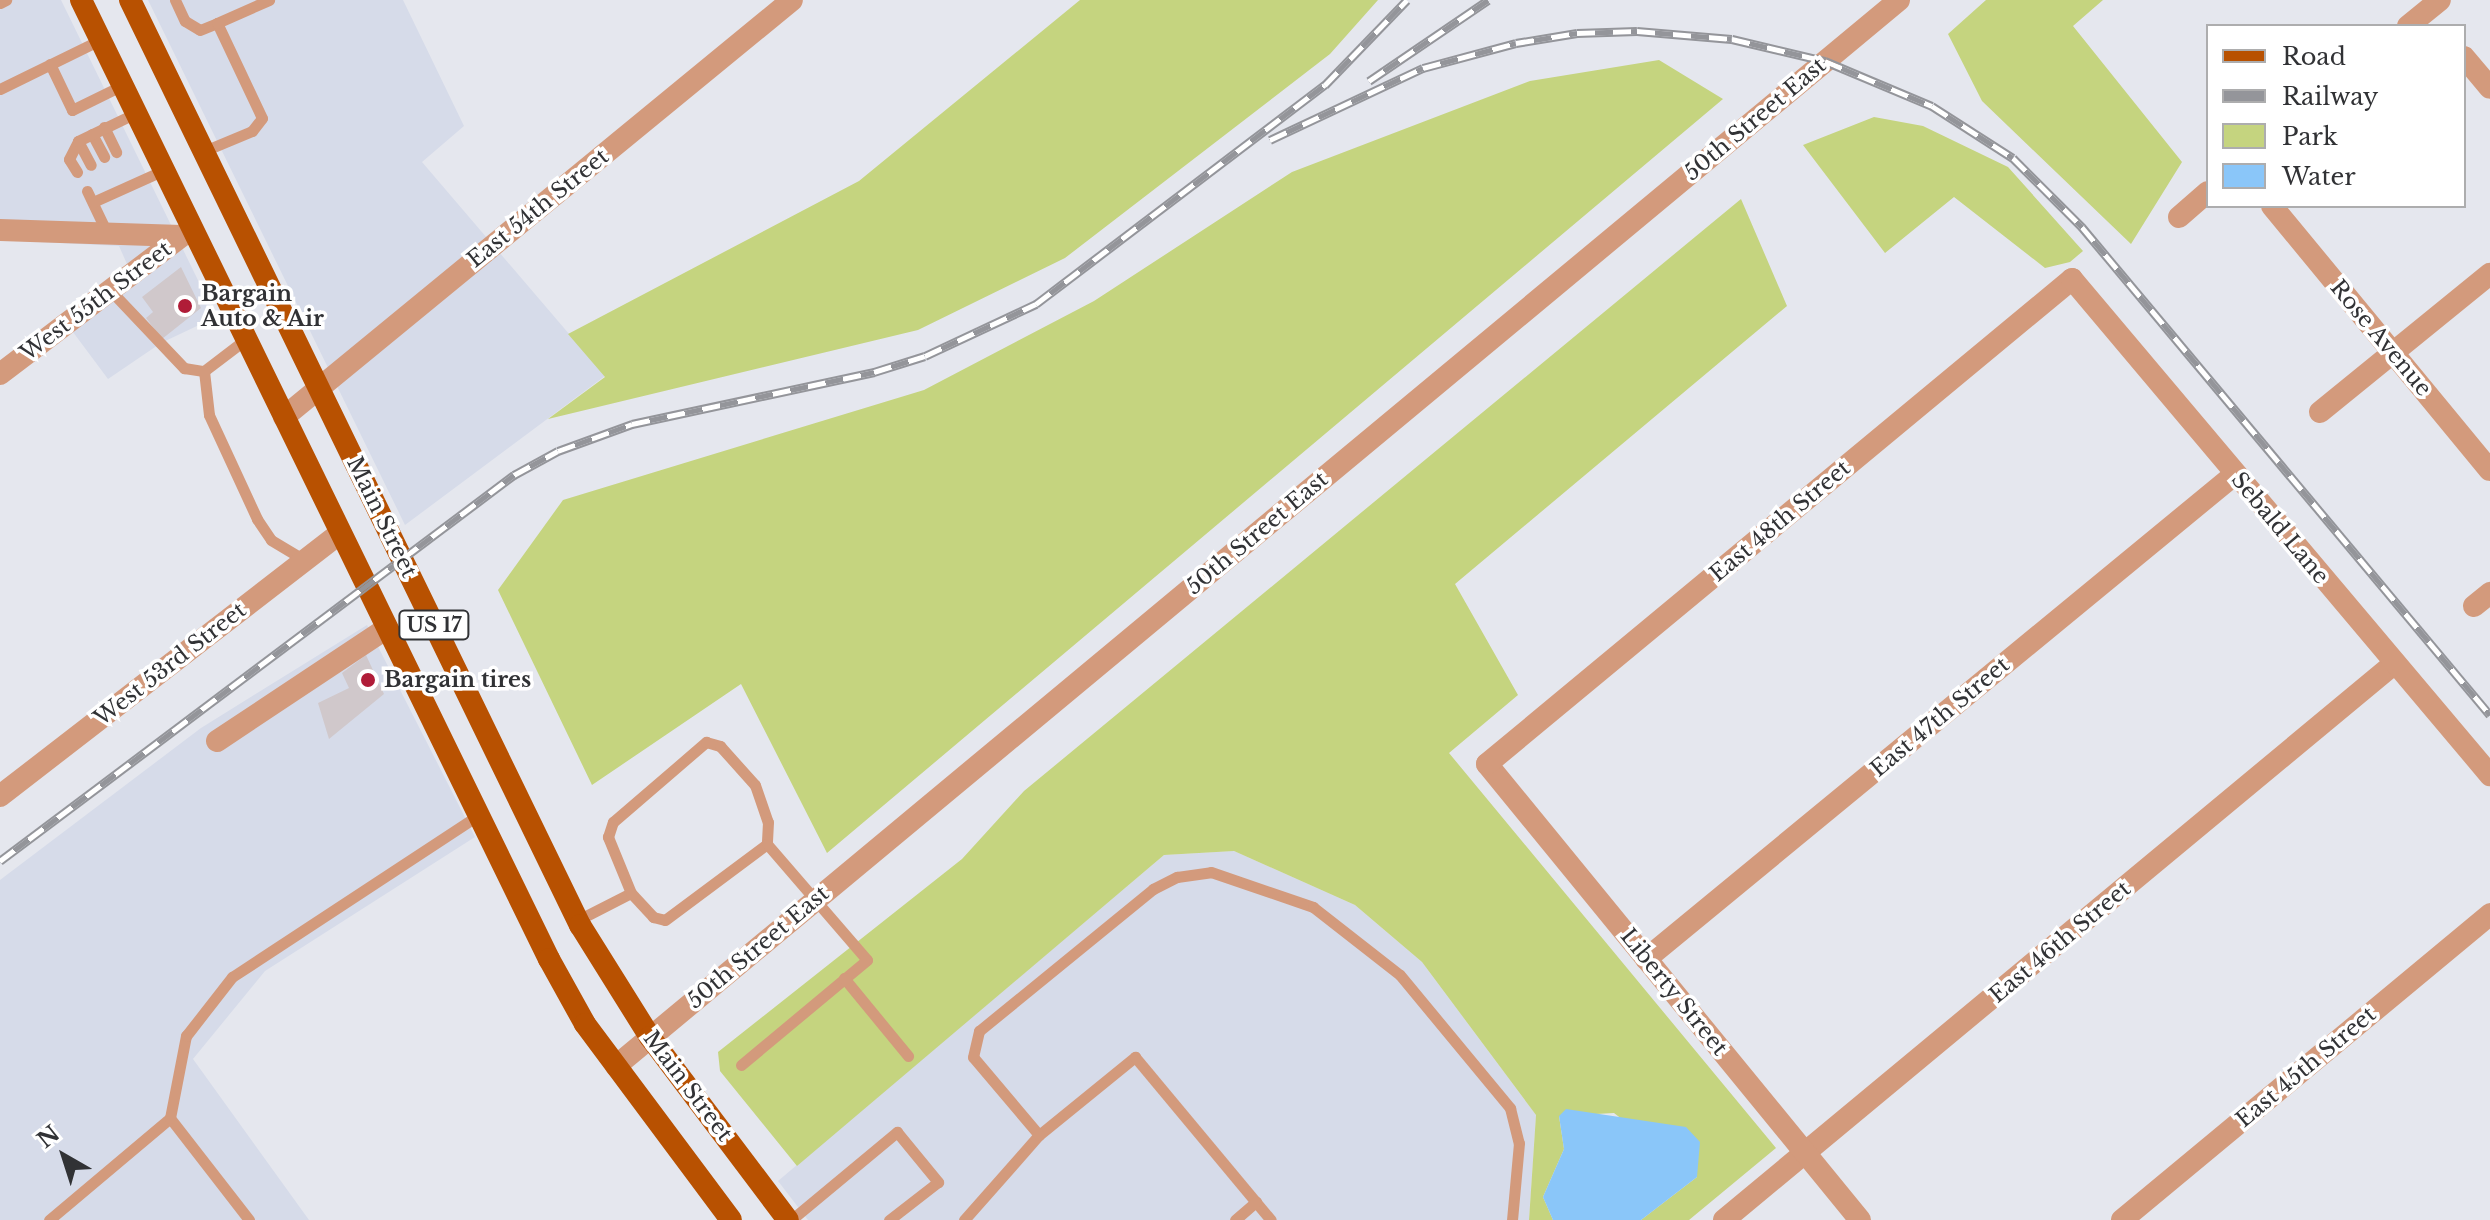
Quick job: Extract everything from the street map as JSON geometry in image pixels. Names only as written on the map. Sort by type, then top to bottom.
[{"type":"main road","name":"Main Street","points":[[81,0],[164,170],[187,232],[246,339],[477,816],[561,981],[616,1066],[731,1220]]},
{"type":"main road","name":"Main Street","points":[[137,2],[204,151],[578,920],[650,1037],[789,1220]]},
{"type":"street","name":"East 54th Street","points":[[284,417],[792,0]]},
{"type":"street","name":"50th Street East","points":[[616,1066],[1899,0]]},
{"type":"street","points":[[2466,59],[2490,88]]},
{"type":"street","points":[[2179,217],[2206,194]]},
{"type":"street","name":"Rose Avenue","points":[[2274,208],[2490,470]]},
{"type":"street","points":[[0,230],[108,234],[187,232]]},
{"type":"street","name":"West 55th Street","points":[[0,374],[187,232]]},
{"type":"street","points":[[2320,412],[2490,274]]},
{"type":"street","name":"Sebald Lane","points":[[2072,279],[2234,475],[2490,775]]},
{"type":"street","name":"East 48th Street","points":[[1487,764],[2072,279]]},
{"type":"street","name":"East 47th Street","points":[[1646,959],[2234,475]]},
{"type":"street","name":"West 53rd Street","points":[[0,796],[340,533]]},
{"type":"street","points":[[217,741],[387,628]]},
{"type":"street","name":"East 46th Street","points":[[1724,1220],[2395,663]]},
{"type":"street","name":"Liberty Street","points":[[1487,764],[1860,1220]]},
{"type":"street","name":"East 45th Street","points":[[2122,1220],[2490,914]]},
{"type":"lane","points":[[0,3],[6,0]]},
{"type":"lane","points":[[175,0],[185,21],[200,30],[269,0]]},
{"type":"lane","points":[[204,151],[252,131],[262,118],[217,23]]},
{"type":"lane","points":[[0,89],[100,40]]},
{"type":"lane","points":[[50,64],[72,110],[123,85]]},
{"type":"lane","points":[[77,172],[69,159],[78,141],[136,113]]},
{"type":"lane","points":[[104,127],[116,152]]},
{"type":"lane","points":[[92,134],[104,157]]},
{"type":"lane","points":[[78,141],[91,165]]},
{"type":"lane","points":[[93,202],[164,170]]},
{"type":"lane","points":[[125,171],[132,184]]},
{"type":"lane","points":[[114,177],[120,190]]},
{"type":"lane","points":[[100,183],[107,196]]},
{"type":"lane","points":[[87,191],[108,234]]},
{"type":"lane","points":[[110,290],[184,368],[204,371],[246,339]]},
{"type":"lane","points":[[204,371],[209,415],[257,519],[271,540],[304,560]]},
{"type":"lane","points":[[741,1065],[867,960],[767,844],[768,822],[755,785],[720,746],[706,742],[613,822],[608,837],[631,893],[653,917],[665,920],[767,844]]},
{"type":"lane","points":[[49,1220],[170,1118],[186,1036],[232,977],[477,816]]},
{"type":"lane","points":[[1039,1135],[973,1057],[979,1031],[1153,889],[1177,877],[1211,872],[1313,907],[1400,975],[1510,1108],[1519,1143],[1512,1220]]},
{"type":"lane","points":[[578,920],[631,893]]},
{"type":"lane","points":[[844,978],[908,1056]]},
{"type":"lane","points":[[964,1220],[1039,1135],[1135,1057],[1271,1220]]},
{"type":"lane","points":[[170,1118],[249,1220]]},
{"type":"lane","points":[[789,1220],[897,1132],[938,1182],[889,1220]]},
{"type":"lane","points":[[1235,1220],[1256,1202]]},
{"type":"shaded area","points":[[0,0],[61,0],[216,317],[161,343],[108,379],[61,316],[127,264],[119,246],[0,240]]},
{"type":"shaded area","points":[[148,0],[403,0],[464,126],[422,162],[605,376],[405,525]]},
{"type":"shaded area","points":[[367,625],[475,837],[265,971],[193,1059],[309,1220],[0,1220],[0,880],[201,728]]},
{"type":"shaded area","points":[[1234,851],[1355,905],[1422,962],[1536,1115],[1529,1220],[808,1220],[778,1181],[1164,855]]},
{"type":"green space","points":[[1080,0],[1378,0],[1330,54],[1065,258],[918,330],[548,419],[605,377],[568,334],[859,181]]},
{"type":"green space","points":[[1986,0],[2103,0],[2073,26],[2182,162],[2131,244],[1982,101],[1948,34]]},
{"type":"green space","points":[[1659,60],[1723,99],[827,853],[741,684],[592,785],[498,590],[563,500],[924,390],[1094,301],[1292,172],[1530,81]]},
{"type":"green space","points":[[1874,117],[1923,126],[2008,167],[2083,251],[2070,262],[2045,268],[1954,197],[1885,253],[1803,145]]},
{"type":"green space","points":[[1741,199],[1787,306],[1455,584],[1518,695],[1449,753],[1776,1148],[1689,1220],[1641,1220],[1697,1177],[1614,1113],[1559,1116],[1564,1149],[1543,1197],[1553,1220],[1529,1220],[1536,1115],[1422,962],[1355,905],[1234,851],[1164,855],[797,1166],[720,1071],[718,1052],[962,859],[1024,791]]},
{"type":"water","points":[[1566,1109],[1686,1127],[1700,1142],[1697,1177],[1641,1220],[1553,1220],[1543,1197],[1564,1149],[1559,1116]]},
{"type":"building","points":[[181,267],[201,308],[162,339],[146,318],[153,312],[142,297]]},
{"type":"building","points":[[366,655],[384,694],[329,739],[318,703],[349,688],[342,673]]},
{"type":"railway","points":[[0,861],[514,475],[558,451],[632,424],[874,372],[925,356],[1036,304],[1325,85],[1407,0]]},
{"type":"railway","points":[[1369,81],[1488,0]]},
{"type":"railway","points":[[1270,140],[1423,68],[1516,43],[1577,33],[1637,31],[1732,39],[1825,61],[1932,106],[2013,158],[2082,227],[2490,715]]},
{"type":"place","name":"Bargain Auto & Air","points":[[185,306]]},
{"type":"place","name":"Bargain tires","points":[[368,680]]}]
